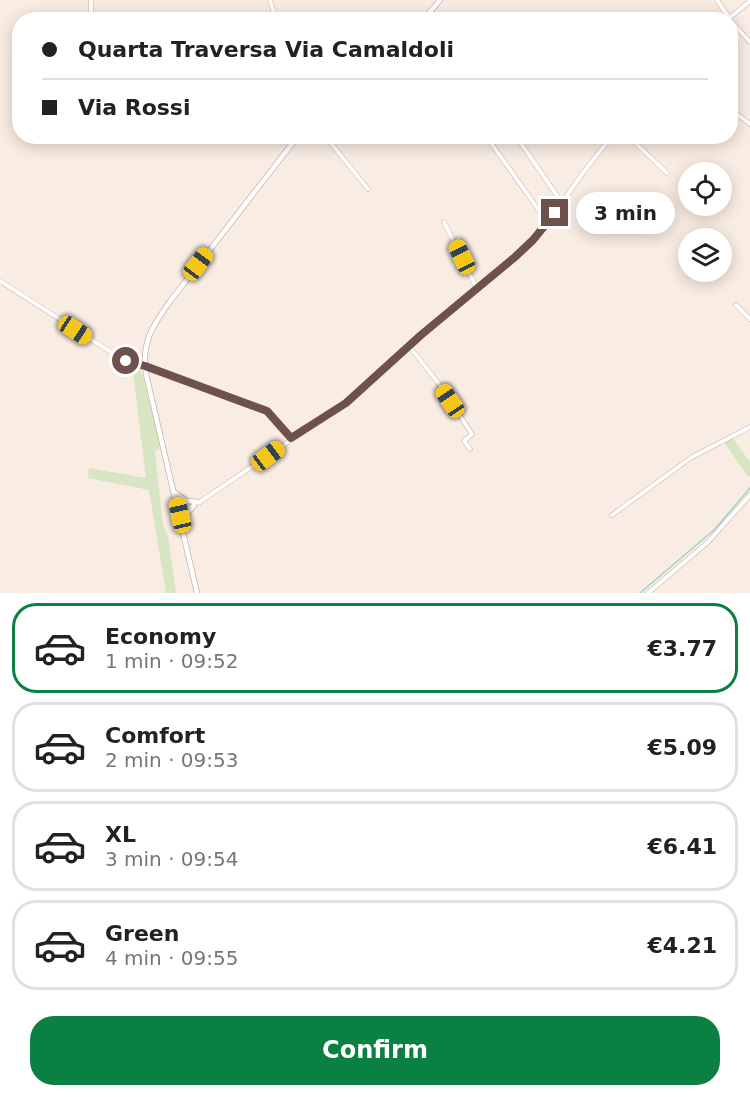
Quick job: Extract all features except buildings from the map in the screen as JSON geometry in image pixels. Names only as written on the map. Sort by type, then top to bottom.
[{"type":"street","points":[[430,12],[440,0]]},
{"type":"street","points":[[737,12],[750,1]]},
{"type":"street","points":[[738,29],[750,42]]},
{"type":"street","points":[[197,593],[144,364],[145,345],[155,323],[291,144]]},
{"type":"street","points":[[331,144],[368,189]]},
{"type":"street","points":[[492,144],[548,223]]},
{"type":"street","points":[[521,144],[562,203]]},
{"type":"street","points":[[180,515],[346,403],[409,346],[515,257],[548,223],[606,144]]},
{"type":"street","points":[[636,144],[667,173]]},
{"type":"street","points":[[444,222],[477,289]]},
{"type":"street","points":[[0,281],[126,361],[144,364],[267,411],[291,438]]},
{"type":"street","points":[[736,305],[750,319]]},
{"type":"street","points":[[409,346],[439,384],[472,434],[464,441],[470,450]]},
{"type":"street","points":[[612,515],[692,457],[750,427]]},
{"type":"street","points":[[174,492],[196,504]]},
{"type":"street","points":[[648,593],[708,542],[750,495]]},
{"type":"street","points":[[183,530],[186,516],[196,504]]},
{"type":"green space","points":[[132,365],[141,370],[162,448],[155,452],[163,525],[168,536],[176,593],[166,593],[149,490],[88,478],[89,468],[146,478]]},
{"type":"green space","points":[[732,437],[750,462],[750,476],[748,477],[724,442]]},
{"type":"waterway","points":[[640,593],[715,529],[750,488]]},
{"type":"route","points":[[126,361],[267,411],[291,438],[346,403],[421,335],[515,257],[533,240],[555,213]]}]
